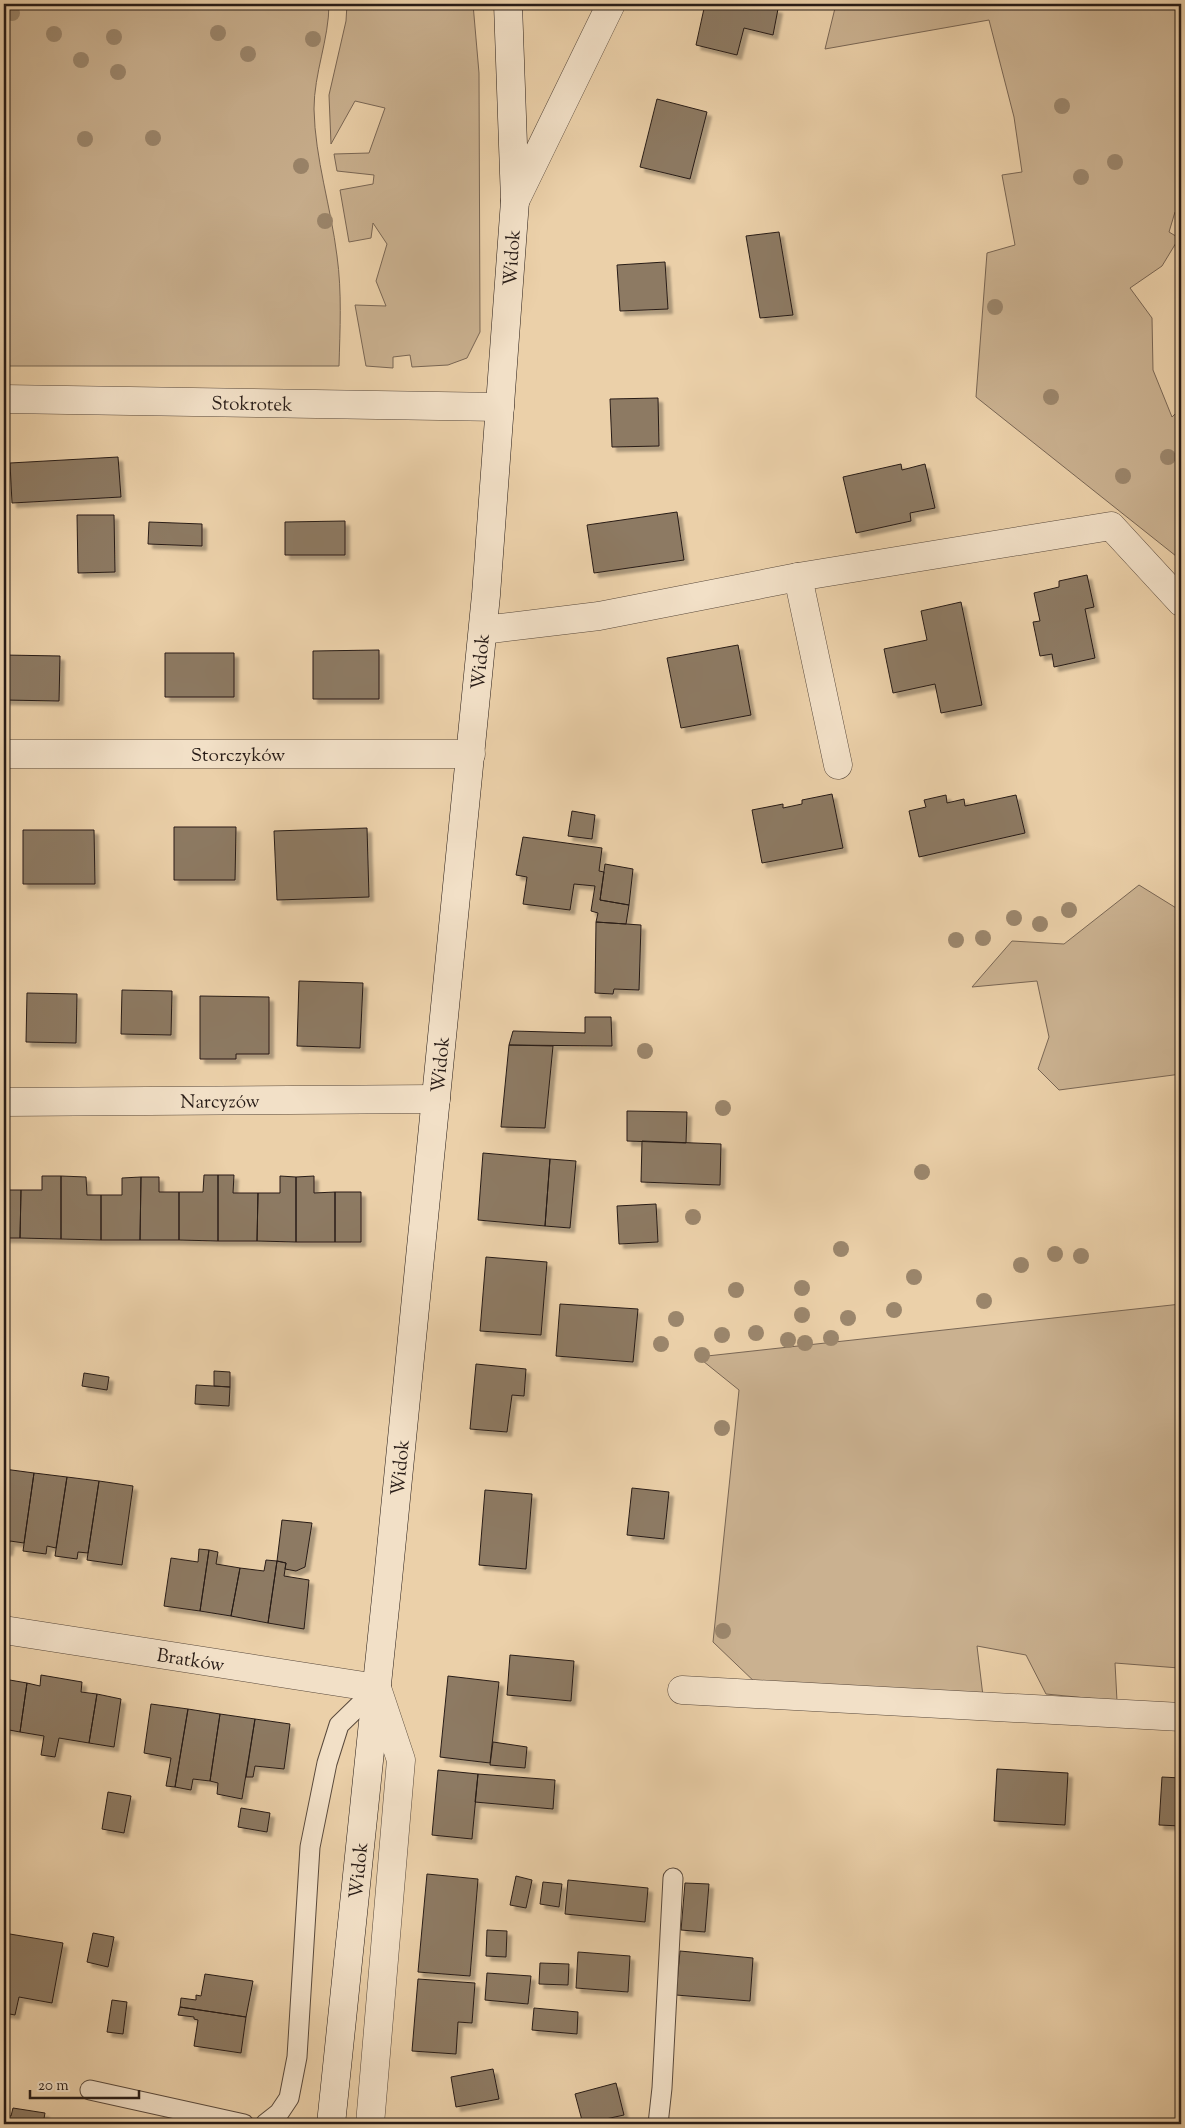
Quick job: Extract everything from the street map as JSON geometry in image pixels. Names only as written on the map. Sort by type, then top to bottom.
[{"type":"street","name":"Widok","points":[[331,2124],[377,1688],[482,630],[515,200],[508,4]]},
{"type":"street","points":[[515,200],[611,4]]},
{"type":"street","name":"Stokrotek","points":[[4,400],[500,407]]},
{"type":"street","points":[[482,630],[599,616],[798,577],[1111,526],[1181,602]]},
{"type":"street","points":[[798,577],[838,765]]},
{"type":"street","name":"Storczyków","points":[[4,754],[471,754]]},
{"type":"street","name":"Narcyzów","points":[[4,1102],[436,1099]]},
{"type":"street","name":"Bratków","points":[[4,1630],[377,1688]]},
{"type":"street","points":[[370,2124],[401,1760],[377,1688]]},
{"type":"street","points":[[682,1690],[1181,1717]]},
{"type":"lane","points":[[265,2124],[278,2113],[289,2098],[297,2057],[310,1846],[327,1763],[339,1725],[377,1688]]},
{"type":"lane","points":[[658,2124],[672,1878]]},
{"type":"lane","points":[[90,2090],[244,2124]]},
{"type":"shaded area","points":[[4,4],[329,4],[327,30],[316,82],[314,109],[317,146],[339,270],[339,366],[4,366]]},
{"type":"shaded area","points":[[347,4],[473,4],[479,73],[480,332],[467,358],[448,365],[412,367],[410,355],[393,357],[393,368],[366,366],[355,305],[386,306],[376,281],[387,244],[373,223],[371,238],[349,242],[340,190],[373,184],[374,175],[337,171],[334,154],[369,153],[385,108],[355,101],[331,144],[329,95],[346,21]]},
{"type":"shaded area","points":[[836,4],[1181,4],[1181,206],[1175,212],[1169,232],[1179,238],[1162,266],[1130,288],[1152,318],[1153,370],[1172,417],[1181,408],[1181,560],[976,397],[987,253],[1015,245],[1002,175],[1022,172],[1014,117],[989,20],[825,49]]},
{"type":"shaded area","points":[[1139,885],[1181,911],[1181,1074],[1059,1090],[1038,1069],[1049,1037],[1037,981],[972,987],[1012,941],[1064,944]]},
{"type":"shaded area","points":[[1181,1304],[1181,1638],[1179,1668],[1115,1663],[1117,1701],[1046,1694],[1026,1655],[977,1646],[983,1696],[759,1686],[713,1642],[739,1390],[698,1357]]},
{"type":"building","points":[[705,4],[755,4],[778,9],[773,35],[744,28],[737,55],[696,45]]},
{"type":"building","points":[[657,99],[707,112],[690,179],[640,167]]},
{"type":"building","points":[[779,232],[793,315],[760,318],[746,236]]},
{"type":"building","points":[[665,262],[668,309],[620,311],[617,265]]},
{"type":"building","points":[[658,398],[659,446],[612,447],[610,399]]},
{"type":"building","points":[[118,457],[121,497],[12,503],[10,463]]},
{"type":"building","points":[[901,464],[902,470],[925,464],[935,508],[910,513],[911,521],[856,533],[843,477]]},
{"type":"building","points":[[677,512],[684,560],[594,573],[587,525]]},
{"type":"building","points":[[77,515],[114,515],[115,572],[78,573]]},
{"type":"building","points":[[345,521],[345,555],[285,555],[285,522]]},
{"type":"building","points":[[149,522],[202,524],[202,546],[148,544]]},
{"type":"building","points":[[1087,575],[1094,607],[1085,609],[1095,658],[1054,667],[1052,654],[1040,656],[1033,622],[1040,621],[1034,593],[1059,587],[1059,581]]},
{"type":"building","points":[[961,602],[982,705],[941,713],[935,684],[893,693],[884,649],[927,640],[921,611]]},
{"type":"building","points":[[738,645],[751,715],[681,728],[667,658]]},
{"type":"building","points":[[379,650],[379,699],[313,699],[313,651]]},
{"type":"building","points":[[165,653],[234,653],[234,697],[165,697]]},
{"type":"building","points":[[4,655],[60,656],[59,701],[4,700]]},
{"type":"building","points":[[832,794],[843,848],[762,863],[752,810],[783,804],[783,808],[802,804],[802,800]]},
{"type":"building","points":[[946,795],[947,803],[964,799],[965,806],[1016,795],[1025,833],[919,857],[909,811],[926,807],[924,800]]},
{"type":"building","points":[[572,811],[595,815],[592,839],[568,836]]},
{"type":"building","points":[[174,827],[236,827],[235,880],[174,880]]},
{"type":"building","points":[[367,828],[369,897],[277,900],[274,831]]},
{"type":"building","points":[[23,830],[94,830],[95,884],[23,884]]},
{"type":"building","points":[[523,837],[602,848],[599,871],[604,872],[600,900],[629,905],[626,924],[596,922],[598,913],[591,911],[595,886],[574,884],[570,910],[523,904],[527,877],[516,875]]},
{"type":"building","points":[[605,864],[633,869],[629,905],[600,900]]},
{"type":"building","points":[[596,922],[641,925],[639,990],[614,989],[613,994],[595,993]]},
{"type":"building","points":[[299,981],[363,983],[360,1048],[297,1046]]},
{"type":"building","points":[[122,990],[172,991],[171,1035],[121,1034]]},
{"type":"building","points":[[27,993],[77,994],[76,1043],[26,1042]]},
{"type":"building","points":[[200,996],[269,997],[269,1054],[236,1054],[236,1059],[200,1059]]},
{"type":"building","points":[[585,1017],[611,1017],[612,1046],[509,1045],[513,1031],[585,1033]]},
{"type":"building","points":[[509,1045],[553,1046],[545,1128],[501,1127]]},
{"type":"building","points":[[627,1111],[687,1112],[686,1143],[627,1141]]},
{"type":"building","points":[[642,1141],[721,1144],[720,1185],[641,1182]]},
{"type":"building","points":[[483,1153],[550,1159],[545,1226],[478,1220]]},
{"type":"building","points":[[550,1159],[576,1161],[570,1228],[545,1226]]},
{"type":"building","points":[[204,1175],[218,1175],[218,1241],[179,1240],[179,1192],[203,1192]]},
{"type":"building","points":[[218,1175],[234,1175],[233,1193],[258,1193],[257,1241],[218,1241]]},
{"type":"building","points":[[42,1176],[61,1176],[61,1239],[20,1238],[21,1190],[42,1190]]},
{"type":"building","points":[[61,1176],[86,1177],[87,1195],[101,1195],[101,1240],[61,1239]]},
{"type":"building","points":[[280,1176],[296,1177],[296,1242],[257,1241],[258,1193],[280,1193]]},
{"type":"building","points":[[314,1176],[314,1193],[335,1192],[335,1242],[296,1242],[296,1177]]},
{"type":"building","points":[[141,1177],[159,1177],[159,1192],[179,1192],[179,1240],[140,1240]]},
{"type":"building","points":[[141,1177],[140,1240],[101,1240],[101,1195],[122,1195],[122,1178]]},
{"type":"building","points":[[4,1190],[21,1190],[20,1238],[4,1238]]},
{"type":"building","points":[[335,1192],[361,1192],[361,1242],[335,1242]]},
{"type":"building","points":[[656,1204],[658,1242],[619,1244],[617,1206]]},
{"type":"building","points":[[486,1257],[547,1262],[541,1335],[480,1331]]},
{"type":"building","points":[[560,1304],[638,1309],[633,1362],[556,1356]]},
{"type":"building","points":[[476,1364],[526,1369],[524,1396],[512,1395],[507,1432],[470,1429]]},
{"type":"building","points":[[214,1371],[230,1372],[230,1387],[214,1386]]},
{"type":"building","points":[[84,1373],[109,1377],[107,1390],[82,1386]]},
{"type":"building","points":[[196,1385],[230,1387],[229,1406],[195,1404]]},
{"type":"building","points":[[4,1469],[34,1473],[24,1543],[10,1541],[8,1551],[4,1551]]},
{"type":"building","points":[[34,1473],[67,1477],[56,1548],[47,1546],[46,1554],[23,1551]]},
{"type":"building","points":[[67,1477],[99,1481],[88,1553],[78,1552],[77,1559],[55,1556]]},
{"type":"building","points":[[99,1481],[133,1486],[122,1565],[87,1560]]},
{"type":"building","points":[[632,1488],[669,1492],[664,1539],[627,1535]]},
{"type":"building","points":[[485,1490],[532,1494],[526,1569],[479,1565]]},
{"type":"building","points":[[282,1520],[312,1523],[305,1567],[296,1571],[285,1569],[286,1563],[277,1561]]},
{"type":"building","points":[[199,1549],[209,1550],[200,1611],[164,1606],[171,1558],[198,1562]]},
{"type":"building","points":[[209,1550],[218,1552],[216,1564],[240,1568],[231,1616],[200,1611]]},
{"type":"building","points":[[266,1560],[277,1561],[268,1623],[231,1616],[240,1568],[264,1571]]},
{"type":"building","points":[[277,1561],[286,1563],[284,1576],[309,1580],[304,1629],[268,1623]]},
{"type":"building","points":[[510,1655],[574,1661],[571,1701],[507,1695]]},
{"type":"building","points":[[41,1675],[82,1682],[81,1692],[97,1694],[89,1743],[59,1738],[55,1757],[41,1755],[44,1736],[20,1732],[27,1683],[40,1686]]},
{"type":"building","points":[[448,1676],[499,1682],[490,1763],[440,1757]]},
{"type":"building","points":[[4,1679],[27,1683],[20,1732],[4,1729]]},
{"type":"building","points":[[97,1694],[121,1699],[114,1747],[89,1743]]},
{"type":"building","points":[[151,1704],[188,1709],[175,1787],[166,1786],[171,1758],[144,1753]]},
{"type":"building","points":[[188,1709],[220,1714],[210,1781],[193,1779],[191,1790],[175,1787]]},
{"type":"building","points":[[220,1714],[255,1719],[242,1799],[217,1794],[218,1783],[210,1781]]},
{"type":"building","points":[[255,1719],[290,1724],[284,1769],[255,1766],[253,1777],[246,1777]]},
{"type":"building","points":[[493,1742],[527,1747],[525,1768],[490,1765]]},
{"type":"building","points":[[997,1769],[1068,1773],[1065,1825],[994,1821]]},
{"type":"building","points":[[438,1770],[478,1774],[472,1839],[432,1835]]},
{"type":"building","points":[[478,1774],[555,1780],[553,1809],[475,1802]]},
{"type":"building","points":[[1162,1777],[1181,1778],[1181,1826],[1159,1825]]},
{"type":"building","points":[[108,1792],[131,1796],[124,1833],[102,1829]]},
{"type":"building","points":[[241,1808],[270,1813],[267,1832],[238,1827]]},
{"type":"building","points":[[427,1874],[478,1879],[470,1976],[418,1972]]},
{"type":"building","points":[[516,1876],[532,1880],[526,1908],[510,1905]]},
{"type":"building","points":[[568,1880],[648,1888],[645,1922],[565,1914]]},
{"type":"building","points":[[543,1882],[562,1884],[559,1907],[540,1904]]},
{"type":"building","points":[[685,1883],[709,1884],[705,1932],[681,1930]]},
{"type":"building","points":[[487,1930],[507,1931],[506,1957],[486,1956]]},
{"type":"building","points":[[4,1933],[63,1943],[52,2003],[19,1997],[15,2015],[4,2013]]},
{"type":"building","points":[[93,1933],[114,1937],[108,1967],[87,1962]]},
{"type":"building","points":[[680,1951],[753,1958],[750,2001],[676,1995]]},
{"type":"building","points":[[578,1952],[630,1956],[628,1992],[576,1988]]},
{"type":"building","points":[[540,1963],[569,1964],[568,1985],[539,1984]]},
{"type":"building","points":[[487,1973],[531,1976],[528,2004],[485,2000]]},
{"type":"building","points":[[205,1974],[253,1981],[246,2017],[180,2007],[181,1998],[196,2000],[196,1995],[201,1996]]},
{"type":"building","points":[[418,1979],[475,1983],[472,2023],[458,2022],[456,2054],[412,2051]]},
{"type":"building","points":[[112,2000],[127,2002],[123,2034],[107,2032]]},
{"type":"building","points":[[180,2007],[246,2017],[241,2053],[194,2046],[198,2020],[194,2019],[194,2017],[178,2015]]},
{"type":"building","points":[[534,2008],[578,2012],[577,2034],[532,2030]]},
{"type":"building","points":[[493,2069],[499,2099],[456,2107],[451,2077]]},
{"type":"building","points":[[616,2083],[624,2115],[583,2124],[575,2094]]},
{"type":"building","points":[[13,2108],[45,2113],[43,2124],[4,2124],[4,2115],[11,2116]]},
{"type":"building","points":[[103,2119],[135,2124],[102,2124]]}]
